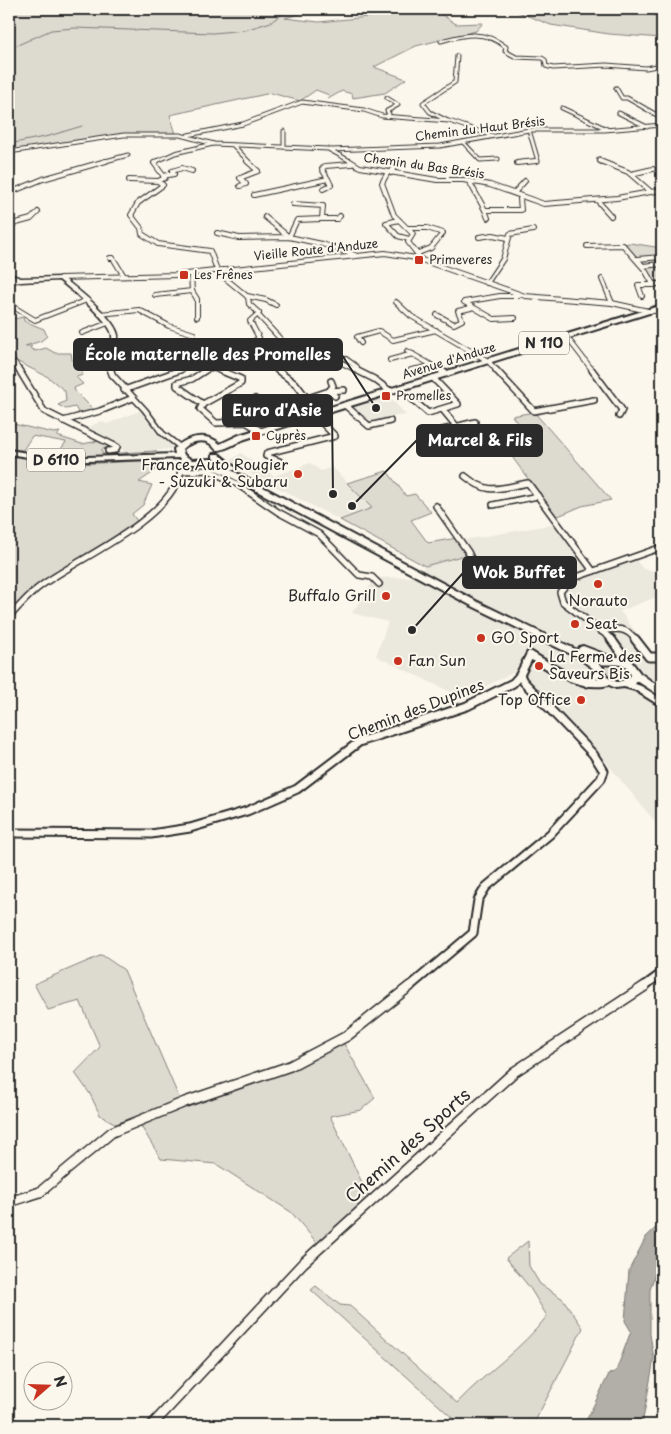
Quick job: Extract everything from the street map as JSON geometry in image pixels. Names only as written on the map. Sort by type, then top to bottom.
[{"type":"main road","name":"Avenue d'Anduze","points":[[190,441],[212,442],[242,437],[662,307]]},
{"type":"main road","name":"Avenue d'Anduze","points":[[202,462],[242,437]]},
{"type":"main road","points":[[190,441],[181,458],[191,462],[202,462],[230,473],[500,617],[582,656],[598,671],[606,682],[616,685],[626,684],[631,682],[636,675]]},
{"type":"main road","points":[[212,442],[218,452],[233,468],[491,606],[614,660],[628,663],[636,675],[662,694]]},
{"type":"main road","name":"D 6110","points":[[9,452],[58,460],[106,455],[181,458]]},
{"type":"main road","points":[[598,671],[614,660]]},
{"type":"main road","points":[[626,684],[638,688],[662,704]]},
{"type":"street","points":[[441,41],[472,33],[483,33],[498,40],[506,47],[505,51],[510,56],[542,58],[546,66],[553,68],[606,65],[646,68],[662,65]]},
{"type":"street","points":[[457,56],[455,82],[428,98],[424,104],[432,114],[494,137]]},
{"type":"street","points":[[616,88],[622,98],[628,98],[662,118]]},
{"type":"street","points":[[662,95],[658,99],[662,101]]},
{"type":"street","points":[[386,116],[389,114],[387,110],[398,105],[387,98]]},
{"type":"street","points":[[9,152],[127,135],[185,136],[243,124],[302,102],[364,110],[386,116],[449,121]]},
{"type":"street","points":[[562,108],[608,130]]},
{"type":"street","points":[[619,113],[647,127]]},
{"type":"street","name":"Chemin du Haut Brésis","points":[[331,150],[413,148],[463,142],[529,130],[608,130],[662,125]]},
{"type":"street","points":[[517,163],[538,161],[536,148],[529,130]]},
{"type":"street","points":[[284,131],[284,147]]},
{"type":"street","points":[[185,136],[214,144],[331,150]]},
{"type":"street","points":[[463,142],[480,160],[498,159]]},
{"type":"street","points":[[163,176],[154,163],[157,161],[174,154],[214,144]]},
{"type":"street","points":[[233,145],[238,155],[248,160],[258,171],[240,178],[246,184],[240,186]]},
{"type":"street","name":"Chemin du Bas Brésis","points":[[331,150],[352,164],[389,173],[437,180],[477,182],[544,204],[597,200],[662,190]]},
{"type":"street","points":[[9,193],[44,180],[128,156]]},
{"type":"street","points":[[599,159],[600,162],[631,174],[640,185],[650,191]]},
{"type":"street","points":[[397,162],[382,184],[389,197],[392,212],[413,234],[408,242],[421,259]]},
{"type":"street","points":[[322,189],[331,185],[322,167],[352,164]]},
{"type":"street","points":[[163,176],[174,174],[172,171],[177,168],[192,171]]},
{"type":"street","points":[[631,174],[653,168]]},
{"type":"street","points":[[477,182],[482,175]]},
{"type":"street","points":[[129,180],[158,181],[165,178],[163,176]]},
{"type":"street","points":[[254,195],[266,194],[269,190],[328,179]]},
{"type":"street","points":[[158,181],[163,186],[156,188],[148,197],[138,203],[130,215],[141,228],[142,234],[158,244],[210,251],[225,278],[250,300],[249,304],[259,313],[258,316],[284,343]]},
{"type":"street","points":[[469,181],[488,218]]},
{"type":"street","points":[[514,193],[525,181]]},
{"type":"street","points":[[521,218],[520,199],[522,197]]},
{"type":"street","points":[[597,200],[611,216]]},
{"type":"street","points":[[293,204],[323,206],[322,219]]},
{"type":"street","points":[[485,210],[521,210]]},
{"type":"street","points":[[9,225],[31,219],[38,212]]},
{"type":"street","points":[[289,237],[297,220],[337,219],[340,216]]},
{"type":"street","points":[[265,218],[289,237]]},
{"type":"street","points":[[399,220],[386,224],[398,236],[409,239]]},
{"type":"street","points":[[408,228],[427,228],[443,233],[432,248],[418,253]]},
{"type":"street","points":[[487,283],[503,260],[508,238],[515,232],[533,230]]},
{"type":"street","points":[[217,233],[239,238],[289,237],[322,244],[355,255]]},
{"type":"street","points":[[479,237],[493,235],[508,238]]},
{"type":"street","points":[[587,246],[623,245],[645,270],[655,285]]},
{"type":"street","name":"Vieille Route d'Anduze","points":[[9,276],[21,280],[191,274],[264,267],[314,259],[392,254],[421,259],[522,294],[546,299],[612,304],[662,312]]},
{"type":"street","points":[[662,257],[637,259],[643,266],[662,264]]},
{"type":"street","points":[[110,258],[113,258],[124,276]]},
{"type":"street","points":[[191,274],[192,291],[197,299],[197,317]]},
{"type":"street","points":[[60,278],[87,300],[108,323],[115,337],[107,358],[108,368],[124,390],[168,437],[181,458],[237,484],[278,512],[319,534],[359,575],[372,577],[379,584]]},
{"type":"street","points":[[602,279],[612,304]]},
{"type":"street","points":[[9,281],[21,280]]},
{"type":"street","points":[[642,296],[638,284],[662,284]]},
{"type":"street","points":[[155,295],[192,291]]},
{"type":"street","points":[[515,318],[494,320],[482,311],[471,308],[464,302],[522,294]]},
{"type":"street","points":[[246,296],[276,305]]},
{"type":"street","points":[[12,299],[12,306],[31,320],[87,300]]},
{"type":"street","points":[[396,302],[411,316],[488,361],[534,411],[594,400]]},
{"type":"street","points":[[437,315],[454,324],[462,320],[458,311],[471,308]]},
{"type":"street","points":[[100,314],[139,310],[169,326],[194,334]]},
{"type":"street","points":[[258,316],[250,321],[259,338],[246,346],[294,382],[323,413]]},
{"type":"street","points":[[82,333],[85,330],[108,323]]},
{"type":"street","points":[[360,343],[357,337],[380,331],[393,340],[436,330]]},
{"type":"street","points":[[566,336],[622,410],[619,416]]},
{"type":"street","points":[[390,360],[410,352],[446,374]]},
{"type":"street","points":[[344,361],[390,392]]},
{"type":"street","points":[[15,363],[42,409],[117,447],[106,455]]},
{"type":"street","points":[[411,370],[433,366]]},
{"type":"street","points":[[204,404],[188,392],[181,390],[177,383],[192,379],[214,368],[241,378],[241,383],[204,404],[200,410],[216,423],[226,421],[251,422],[261,431]]},
{"type":"street","points":[[124,390],[183,369]]},
{"type":"street","points":[[411,398],[428,413],[458,404],[433,378]]},
{"type":"street","points":[[329,391],[333,386],[330,381]]},
{"type":"street","points":[[308,398],[329,391],[344,390]]},
{"type":"street","points":[[329,391],[335,396]]},
{"type":"street","points":[[63,421],[100,412],[133,398]]},
{"type":"street","points":[[226,421],[256,400]]},
{"type":"street","points":[[346,405],[369,426],[390,421]]},
{"type":"street","points":[[443,410],[457,427]]},
{"type":"street","points":[[279,461],[266,456],[267,453],[335,436],[314,415]]},
{"type":"street","points":[[439,431],[474,422]]},
{"type":"street","points":[[168,437],[190,441]]},
{"type":"street","points":[[9,617],[44,584],[94,555],[144,518],[169,496],[181,458]]},
{"type":"street","points":[[465,476],[478,487],[489,490],[525,482],[538,496],[593,571]]},
{"type":"street","points":[[493,505],[538,496]]},
{"type":"street","points":[[436,506],[468,552],[480,578],[507,582],[551,576],[571,580]]},
{"type":"street","points":[[628,663],[621,650],[611,638],[560,599],[560,592],[571,580],[662,547]]},
{"type":"street","points":[[601,631],[623,628],[629,632],[650,657],[662,657]]},
{"type":"street","points":[[611,638],[610,633],[614,630]]},
{"type":"street","points":[[614,660],[621,650]]},
{"type":"street","name":"Chemin des Dupines","points":[[9,833],[151,834],[190,828],[247,811],[297,789],[335,758],[359,742],[467,706],[513,683],[520,675],[530,655],[579,682],[593,685],[606,682]]},
{"type":"street","points":[[588,683],[596,677],[598,671]]},
{"type":"street","points":[[9,1202],[40,1192],[112,1132],[136,1121],[248,1082],[318,1053],[372,1018],[473,933],[476,926],[477,897],[486,887],[550,834],[601,779],[604,771],[593,754],[523,681],[520,675]]},
{"type":"street","name":"Chemin des Sports","points":[[152,1425],[200,1371],[303,1264],[514,1072],[551,1046],[632,998],[662,972]]},
{"type":"shaded area","points":[[9,9],[315,9],[285,18],[319,22],[435,10],[456,24],[483,23],[476,31],[416,46],[374,67],[406,79],[385,93],[353,98],[352,94],[342,91],[328,99],[329,95],[316,90],[300,101],[271,93],[170,115],[176,134],[130,134],[9,151]]},
{"type":"shaded area","points":[[510,9],[662,9],[662,11],[643,12],[662,18],[662,38],[609,34],[551,25]]},
{"type":"shaded area","points":[[630,243],[662,248],[662,281],[655,283],[650,274],[623,244]]},
{"type":"shaded area","points":[[23,317],[24,321],[44,329],[47,336],[41,341],[25,346],[32,346],[30,348],[35,351],[46,348],[55,353],[71,353],[73,364],[78,363],[83,375],[76,377],[83,384],[74,388],[75,391],[94,410],[79,414],[75,407],[66,409],[58,405],[66,401],[65,391],[48,377],[16,361],[14,354],[9,351],[9,320]]},
{"type":"shaded area","points":[[388,395],[406,415],[379,419],[380,421],[370,423],[352,408]]},
{"type":"shaded area","points":[[142,410],[146,413],[143,415],[158,436],[174,444],[171,449],[125,453],[119,445],[85,429],[101,421],[107,424]]},
{"type":"shaded area","points":[[534,412],[611,500],[582,506],[556,517],[502,443],[506,442],[495,428],[500,426],[511,440],[528,436],[512,416]]},
{"type":"shaded area","points":[[9,423],[54,433],[60,432],[57,436],[82,444],[104,440],[113,448],[102,449],[102,454],[157,451],[102,456],[55,457],[66,442],[32,436],[23,450],[9,449]]},
{"type":"shaded area","points":[[241,453],[274,476],[310,463],[321,471],[332,467],[373,508],[340,520],[245,471],[230,461]]},
{"type":"shaded area","points":[[9,455],[79,464],[158,460],[155,471],[139,482],[152,485],[143,505],[132,514],[137,521],[95,553],[40,584],[9,613]]},
{"type":"shaded area","points":[[387,471],[406,496],[415,494],[431,512],[411,520],[428,543],[457,538],[465,555],[425,566],[340,520],[372,508],[347,483]]},
{"type":"shaded area","points":[[555,524],[593,573],[635,559],[643,569],[662,572],[662,595],[620,611],[652,654],[662,654],[662,830],[600,755],[518,670],[463,698],[376,656],[388,622],[352,613],[375,578],[415,577],[425,566],[470,554],[464,541],[469,539]]},
{"type":"shaded area","points":[[613,663],[625,666],[631,674],[629,680],[622,683],[609,681],[601,670],[605,665]]},
{"type":"shaded area","points":[[102,955],[124,970],[180,1100],[116,1124],[100,1115],[90,1094],[75,1073],[100,1047],[80,1001],[48,1010],[34,984]]},
{"type":"shaded area","points":[[343,1042],[375,1098],[361,1110],[330,1116],[369,1197],[318,1244],[291,1212],[216,1164],[161,1159],[139,1123],[268,1077],[319,1055]]},
{"type":"shaded area","points":[[662,1222],[662,1251],[650,1290],[650,1334],[654,1359],[642,1425],[584,1425],[609,1374],[616,1371],[631,1331],[625,1321],[629,1270],[646,1237]]},
{"type":"shaded area","points":[[528,1241],[529,1266],[540,1284],[563,1299],[583,1328],[533,1425],[454,1425],[457,1422],[311,1290],[316,1286],[340,1305],[350,1306],[457,1403],[515,1350],[547,1316],[530,1288],[506,1258]]},
{"type":"waterway","points":[[9,49],[51,30],[75,28],[213,33],[245,30],[271,22],[289,9]]},
{"type":"waterway","points":[[9,144],[49,136],[82,126]]},
{"type":"place","name":"Primeveres","points":[[419,260]]},
{"type":"place","name":"Les Frênes","points":[[184,275]]},
{"type":"place","name":"Promelles","points":[[386,396]]},
{"type":"place","name":"École maternelle des Promelles","points":[[376,408]]},
{"type":"place","name":"Cyprès","points":[[256,436]]},
{"type":"place","name":"France Auto Rougier - Suzuki & Subaru","points":[[298,474]]},
{"type":"place","name":"Euro d'Asie","points":[[333,494]]},
{"type":"place","name":"Marcel & Fils","points":[[352,506]]},
{"type":"place","name":"Norauto","points":[[598,584]]},
{"type":"place","name":"Buffalo Grill","points":[[386,596]]},
{"type":"place","name":"Seat","points":[[575,624]]},
{"type":"place","name":"Wok Buffet","points":[[412,630]]},
{"type":"place","name":"GO Sport","points":[[481,638]]},
{"type":"place","name":"Fan Sun","points":[[398,661]]},
{"type":"place","name":"La Ferme des Saveurs Bis","points":[[539,666]]},
{"type":"place","name":"Top Office","points":[[581,700]]}]
